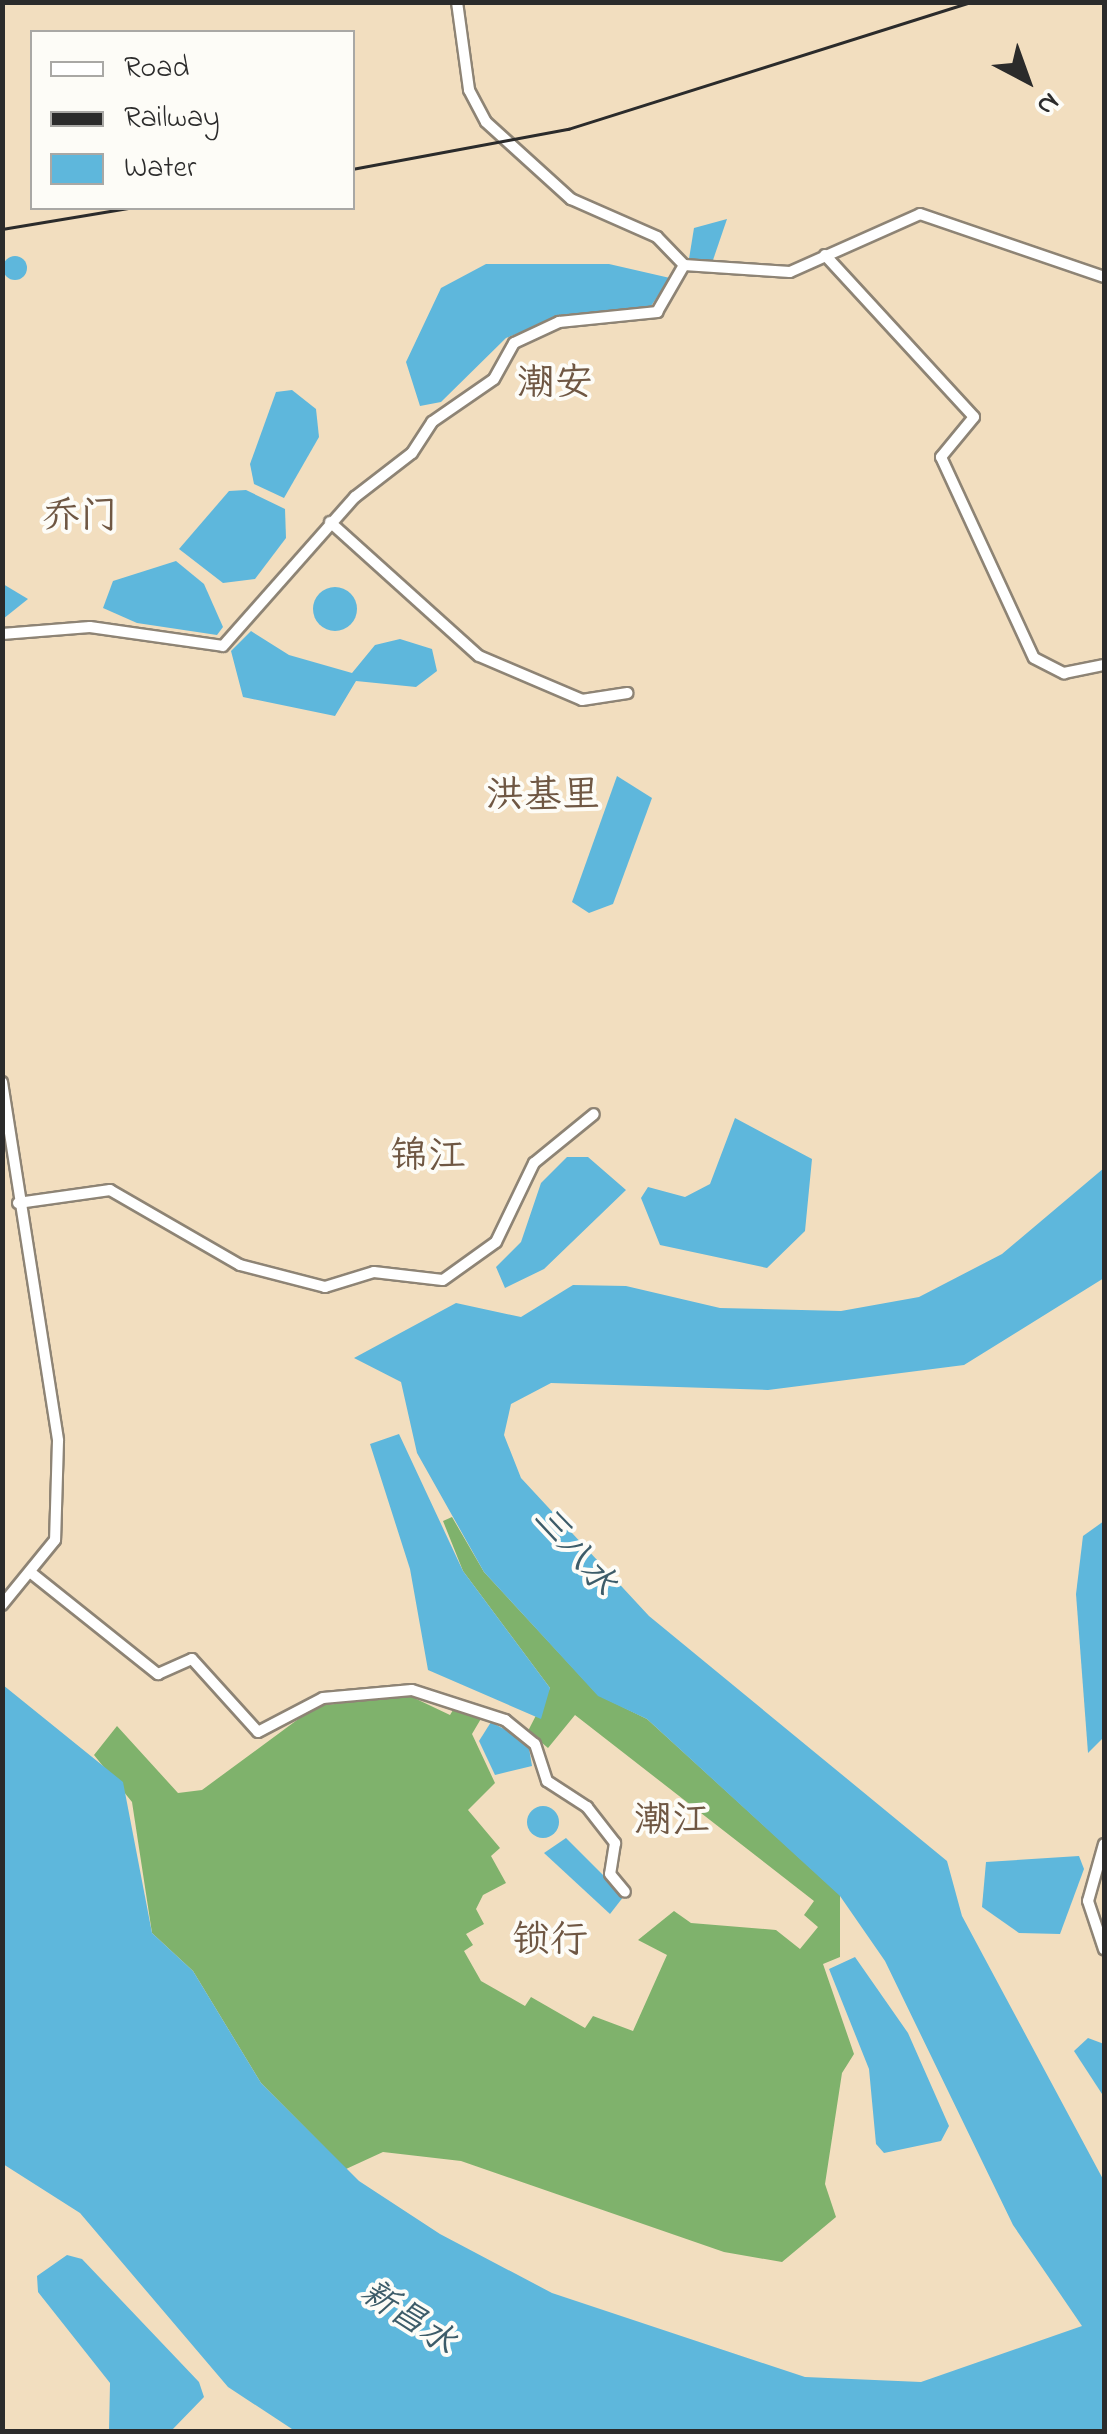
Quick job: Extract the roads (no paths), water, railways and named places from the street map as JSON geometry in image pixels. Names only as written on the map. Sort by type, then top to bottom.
[{"type":"street","points":[[457,2],[469,90],[486,122],[571,199],[657,237],[684,265],[786,272],[920,214],[1104,277]]},
{"type":"street","points":[[825,255],[974,416],[941,457],[1034,658],[1064,673],[1104,665]]},
{"type":"street","points":[[2,634],[90,627],[219,648],[330,522],[412,453],[432,422],[494,379],[514,343],[559,322],[657,312],[684,265]]},
{"type":"street","points":[[330,522],[479,656],[582,700],[627,693]]},
{"type":"street","points":[[2,1082],[58,1441],[56,1535],[2,1604]]},
{"type":"street","points":[[18,1203],[101,1189],[138,1200],[240,1265],[328,1287],[374,1272],[443,1280],[496,1242],[534,1163],[594,1114]]},
{"type":"street","points":[[30,1572],[158,1674],[192,1659],[258,1732],[323,1698],[412,1690],[505,1720],[535,1744],[545,1779],[587,1807],[615,1843],[610,1874],[625,1892]]},
{"type":"street","points":[[1104,1844],[1088,1901],[1104,1950]]},
{"type":"water","points":[[727,219],[712,263],[689,259],[694,228]]},
{"type":"water","points":[[15,256],[24,259],[24,277],[15,280],[6,277],[3,268],[6,259]]},
{"type":"water","points":[[486,264],[609,264],[670,278],[649,309],[562,316],[506,338],[441,402],[420,406],[406,362],[441,288]]},
{"type":"water","points":[[292,390],[316,409],[319,437],[284,498],[254,484],[250,464],[276,392]]},
{"type":"water","points":[[246,490],[285,509],[286,538],[255,579],[223,583],[179,549],[229,491]]},
{"type":"water","points":[[176,561],[204,584],[223,627],[217,635],[137,623],[103,608],[113,581]]},
{"type":"water","points":[[2,584],[28,599],[3,619]]},
{"type":"water","points":[[335,587],[351,593],[357,609],[351,625],[335,631],[319,625],[313,609],[319,593]]},
{"type":"water","points":[[251,631],[289,655],[352,673],[375,645],[400,639],[432,649],[437,671],[416,687],[356,681],[335,716],[243,697],[231,651]]},
{"type":"water","points":[[617,776],[652,798],[613,904],[589,913],[572,902]]},
{"type":"water","points":[[735,1118],[812,1159],[805,1231],[767,1268],[660,1245],[641,1198],[648,1187],[685,1197],[710,1184]]},
{"type":"water","points":[[567,1157],[588,1157],[626,1190],[544,1269],[505,1288],[496,1267],[521,1242],[541,1183]]},
{"type":"water","points":[[1104,1168],[1104,1278],[964,1365],[768,1390],[551,1383],[511,1404],[504,1435],[521,1478],[649,1616],[947,1861],[962,1916],[1104,2181],[1104,2431],[295,2431],[228,2387],[80,2213],[3,2164],[3,1685],[123,1782],[152,1933],[193,1971],[261,2083],[359,2181],[440,2234],[552,2293],[805,2377],[921,2382],[1082,2326],[1013,2225],[885,1961],[840,1896],[647,1719],[598,1696],[484,1572],[417,1453],[401,1382],[354,1358],[456,1303],[521,1317],[573,1285],[626,1286],[720,1308],[841,1311],[919,1297],[1002,1254]]},
{"type":"water","points":[[399,1434],[463,1571],[550,1688],[541,1719],[428,1670],[410,1569],[370,1444]]},
{"type":"water","points":[[1104,1521],[1104,1737],[1088,1753],[1076,1594],[1083,1536]]},
{"type":"water","points":[[491,1722],[528,1742],[532,1766],[495,1775],[479,1741]]},
{"type":"water","points":[[543,1806],[554,1811],[559,1822],[554,1833],[543,1838],[532,1833],[527,1822],[532,1811]]},
{"type":"water","points":[[566,1838],[624,1896],[610,1914],[544,1853]]},
{"type":"water","points":[[1079,1856],[1084,1869],[1060,1934],[1019,1933],[982,1907],[986,1862]]},
{"type":"water","points":[[855,1957],[908,2033],[949,2126],[941,2141],[884,2153],[876,2144],[869,2069],[829,1969]]},
{"type":"water","points":[[1088,2038],[1104,2044],[1104,2097],[1074,2051]]},
{"type":"water","points":[[67,2255],[82,2259],[199,2382],[204,2397],[171,2431],[109,2431],[110,2383],[38,2292],[37,2276]]},
{"type":"railway","points":[[355,168],[568,129],[972,2]]},
{"type":"railway","points":[[2,229],[117,210]]},
{"type":"district","name":"潮安","points":[[555,386]]},
{"type":"district","name":"乔门","points":[[80,519]]},
{"type":"district","name":"洪基里","points":[[543,798]]},
{"type":"district","name":"锦江","points":[[428,1159]]},
{"type":"district","name":"潮江","points":[[672,1823]]},
{"type":"district","name":"锁行","points":[[550,1943]]},
{"type":"water label","name":"三八水","points":[[573,1552]]},
{"type":"water label","name":"新昌水","points":[[407,2319]]}]
